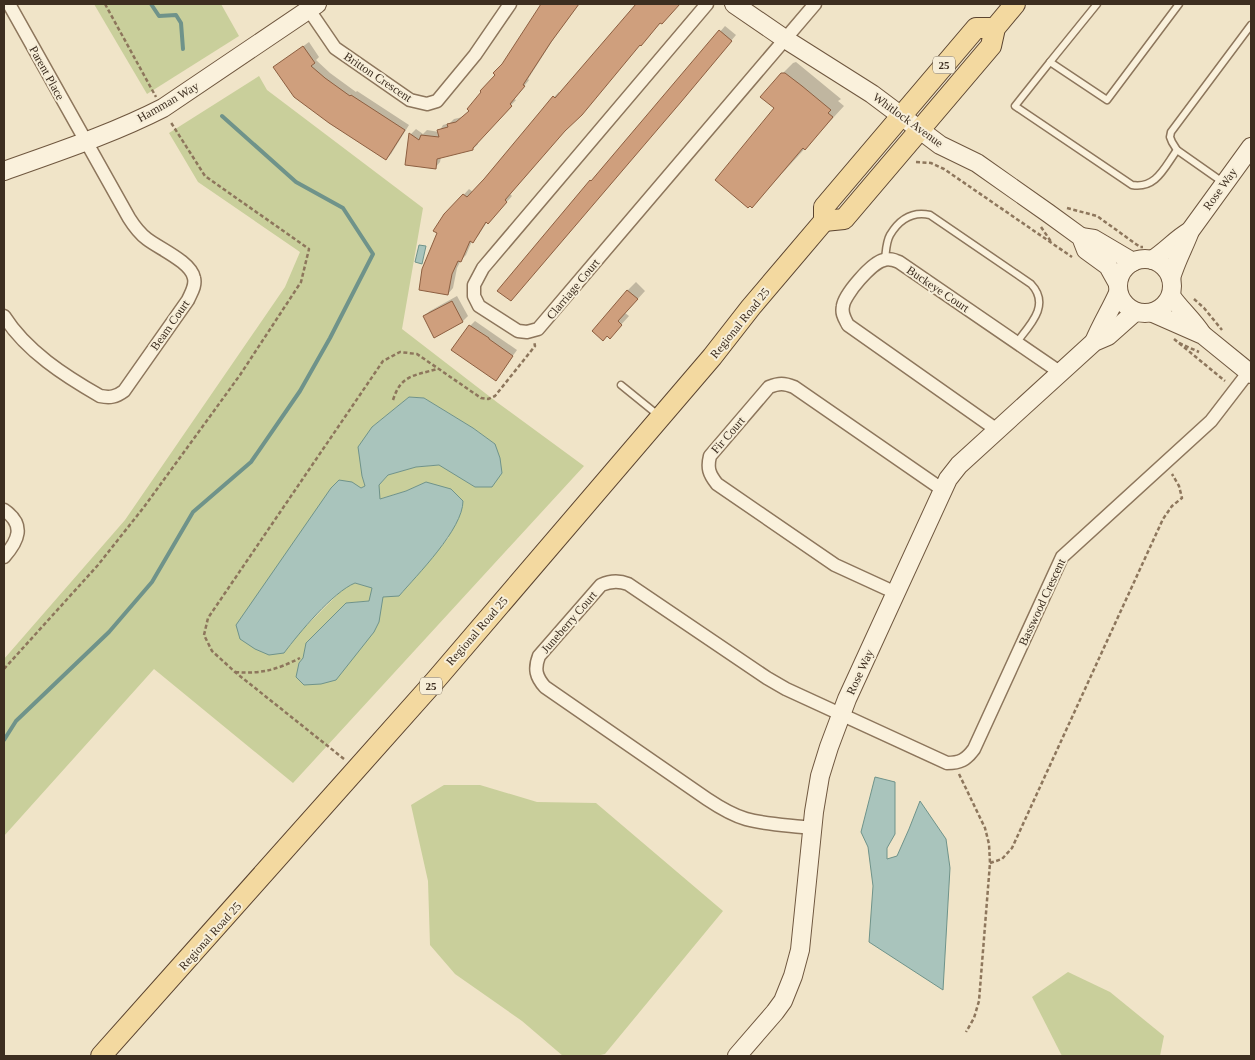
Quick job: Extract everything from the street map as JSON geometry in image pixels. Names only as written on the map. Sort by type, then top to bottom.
[{"type":"main road","name":"25","points":[[824,221],[844,219],[991,46],[995,28],[1015,4]]},
{"type":"main road","name":"Regional Road 25","points":[[101,1056],[434,682],[660,418],[824,221],[824,207],[976,28],[995,28]]},
{"type":"street","name":"Parent Place","points":[[8,4],[86,142]]},
{"type":"street","name":"Britton Crescent","points":[[313,7],[335,48],[410,100],[427,104],[437,101],[475,55],[510,4]]},
{"type":"street","name":"Clarriage Court","points":[[706,4],[483,268],[474,285],[474,296],[479,306],[518,331],[527,332],[538,329],[815,4]]},
{"type":"street","name":"Whitlock Avenue","points":[[734,4],[859,86],[940,145],[976,163],[1081,237],[1094,239],[1133,262]]},
{"type":"street","name":"Hamman Way","points":[[4,171],[86,142],[162,108],[313,7]]},
{"type":"street","name":"Beam Court","points":[[4,316],[15,331],[42,357],[90,390],[100,396],[109,398],[117,396],[124,391],[193,290],[195,279],[186,264],[137,231],[86,142]]},
{"type":"street","name":"Rose Way","points":[[1171,278],[1176,260],[1184,247],[1190,230],[1251,147]]},
{"type":"street","name":"Rose Way","points":[[1150,254],[1164,252],[1176,239],[1190,230]]},
{"type":"street","name":"Whitlock Avenue","points":[[1081,237],[1086,250],[1108,266],[1118,288]]},
{"type":"street","points":[[1153,313],[1167,304],[1173,287],[1167,270],[1150,254],[1133,262],[1120,274],[1118,288],[1122,301],[1135,312],[1153,313],[1203,335],[1250,371]]},
{"type":"street","points":[[885,259],[872,266],[845,299],[842,307],[843,316],[848,325],[997,430]]},
{"type":"street","name":"Buckeye Court","points":[[885,259],[899,262],[1061,374]]},
{"type":"street","name":"Rose Way","points":[[1094,342],[1100,327],[1108,315],[1118,288]]},
{"type":"street","points":[[1171,296],[1180,309],[1194,321],[1203,335]]},
{"type":"street","name":"Rose Way","points":[[737,1056],[783,1001],[793,976],[800,950],[812,828],[820,776],[841,714],[948,479],[959,465],[1094,342],[1108,336],[1135,312]]},
{"type":"street","name":"Basswood Crescent","points":[[956,763],[968,758],[974,750],[1062,556],[1210,421],[1250,371]]},
{"type":"street","name":"Fir Court","points":[[896,593],[835,565],[717,484],[710,475],[708,467],[710,456],[769,387],[785,384],[794,387],[943,490]]},
{"type":"street","points":[[4,510],[12,518],[18,534],[15,544],[4,557]]},
{"type":"street","name":"Juneberry Court","points":[[812,828],[744,818],[707,800],[545,687],[538,679],[536,663],[539,656],[601,585],[621,581],[786,690],[841,714]]},
{"type":"street","points":[[841,714],[947,763],[956,763]]},
{"type":"lane","points":[[1097,4],[1015,106],[1132,185],[1150,184],[1177,150]]},
{"type":"lane","points":[[1050,62],[1107,100],[1179,4]]},
{"type":"lane","points":[[1224,183],[1177,150],[1172,142],[1171,132],[1251,25]]},
{"type":"lane","points":[[885,259],[889,236],[906,217],[917,213],[930,215],[1037,290],[1040,305],[1036,315],[1016,343]]},
{"type":"lane","points":[[621,386],[660,418]]},
{"type":"path","points":[[4,669],[98,565],[144,507],[240,374],[301,282],[310,249],[205,176],[162,108],[105,4]]},
{"type":"path","points":[[916,162],[931,163],[944,169],[1075,259]]},
{"type":"path","points":[[1098,216],[1150,254]]},
{"type":"path","points":[[1192,298],[1204,308]]},
{"type":"path","points":[[1171,337],[1225,381]]},
{"type":"path","points":[[357,769],[235,672],[212,650],[204,635],[208,618],[383,361],[400,352],[417,354],[482,398],[488,399],[495,396],[529,354]]},
{"type":"path","points":[[393,400],[397,386],[410,377],[437,369]]},
{"type":"path","points":[[990,863],[1002,859],[1012,848],[1163,518],[1172,506],[1182,498],[1179,486],[1172,474]]},
{"type":"path","points":[[235,672],[253,673],[280,668],[300,658]]},
{"type":"path","points":[[956,763],[960,777],[985,828],[989,844],[990,863],[980,1001],[974,1018],[966,1032]]},
{"type":"green space","points":[[94,4],[221,4],[239,36],[147,94]]},
{"type":"green space","points":[[259,76],[267,90],[423,208],[402,329],[584,466],[293,783],[154,669],[4,836],[4,659],[125,520],[285,287],[300,252],[198,182],[169,133]],"holes":[[[409,397],[424,398],[495,444],[475,487],[440,465],[416,467],[388,475],[379,485],[379,499],[406,491],[426,482],[449,537],[399,596],[383,596],[381,606],[299,663],[346,603],[369,601],[373,588],[355,583],[345,587],[299,633],[284,653],[351,482],[361,488],[365,486],[362,476],[372,427]]]},
{"type":"green space","points":[[444,785],[480,785],[537,802],[596,803],[723,911],[605,1054],[596,1056],[563,1056],[522,1021],[455,974],[430,945],[428,881],[411,805]]},
{"type":"green space","points":[[1068,972],[1110,992],[1164,1036],[1160,1056],[1062,1056],[1032,997]]},
{"type":"water","points":[[419,245],[426,246],[422,264],[415,262]]},
{"type":"water","points":[[409,397],[424,398],[495,444],[500,458],[502,473],[492,487],[475,487],[439,465],[416,467],[388,475],[379,485],[380,499],[406,491],[426,482],[451,489],[463,501],[456,525],[438,551],[399,596],[383,597],[379,622],[374,632],[336,680],[321,684],[304,685],[296,677],[306,643],[346,603],[369,601],[372,588],[355,583],[346,588],[317,614],[284,653],[269,655],[255,649],[240,639],[236,625],[331,488],[339,480],[352,482],[361,488],[365,486],[358,447],[372,427]]},
{"type":"water","points":[[875,777],[895,782],[895,834],[887,848],[887,859],[897,856],[920,801],[946,839],[950,868],[943,990],[869,942],[873,886],[868,847],[861,832]]},
{"type":"building","points":[[541,4],[579,4],[551,42],[523,85],[525,86],[510,104],[512,106],[473,150],[437,159],[436,169],[405,165],[409,133],[419,140],[421,135],[439,137],[437,130],[448,127],[447,124],[456,122],[469,111],[467,109],[495,75],[493,73],[502,64]]},
{"type":"building","points":[[636,4],[680,4],[640,45],[582,115],[565,131],[505,200],[507,202],[488,224],[486,222],[473,243],[470,241],[461,262],[458,261],[452,274],[448,295],[419,290],[422,269],[437,233],[433,231],[444,214],[463,194],[467,197],[484,179],[553,96],[555,98]]},
{"type":"building","points":[[719,30],[732,41],[681,102],[511,301],[497,291],[590,180]]},
{"type":"building","points":[[303,46],[315,63],[311,66],[325,78],[405,130],[386,160],[329,123],[294,97],[273,67]]},
{"type":"building","points":[[781,73],[785,73],[831,110],[828,113],[833,117],[805,150],[803,148],[752,208],[750,206],[748,208],[715,180],[774,108],[760,97]]},
{"type":"building","points":[[627,290],[638,299],[618,321],[622,325],[610,339],[607,336],[603,341],[592,331]]},
{"type":"building","points":[[452,301],[463,322],[434,338],[423,316]]},
{"type":"building","points":[[469,325],[513,356],[496,381],[451,350]]},
{"type":"waterway","points":[[151,4],[159,16],[176,15],[181,23],[183,49]]},
{"type":"waterway","points":[[4,740],[16,721],[109,632],[152,582],[193,512],[251,462],[300,391],[330,338],[373,254],[343,208],[296,182],[222,116]]}]
